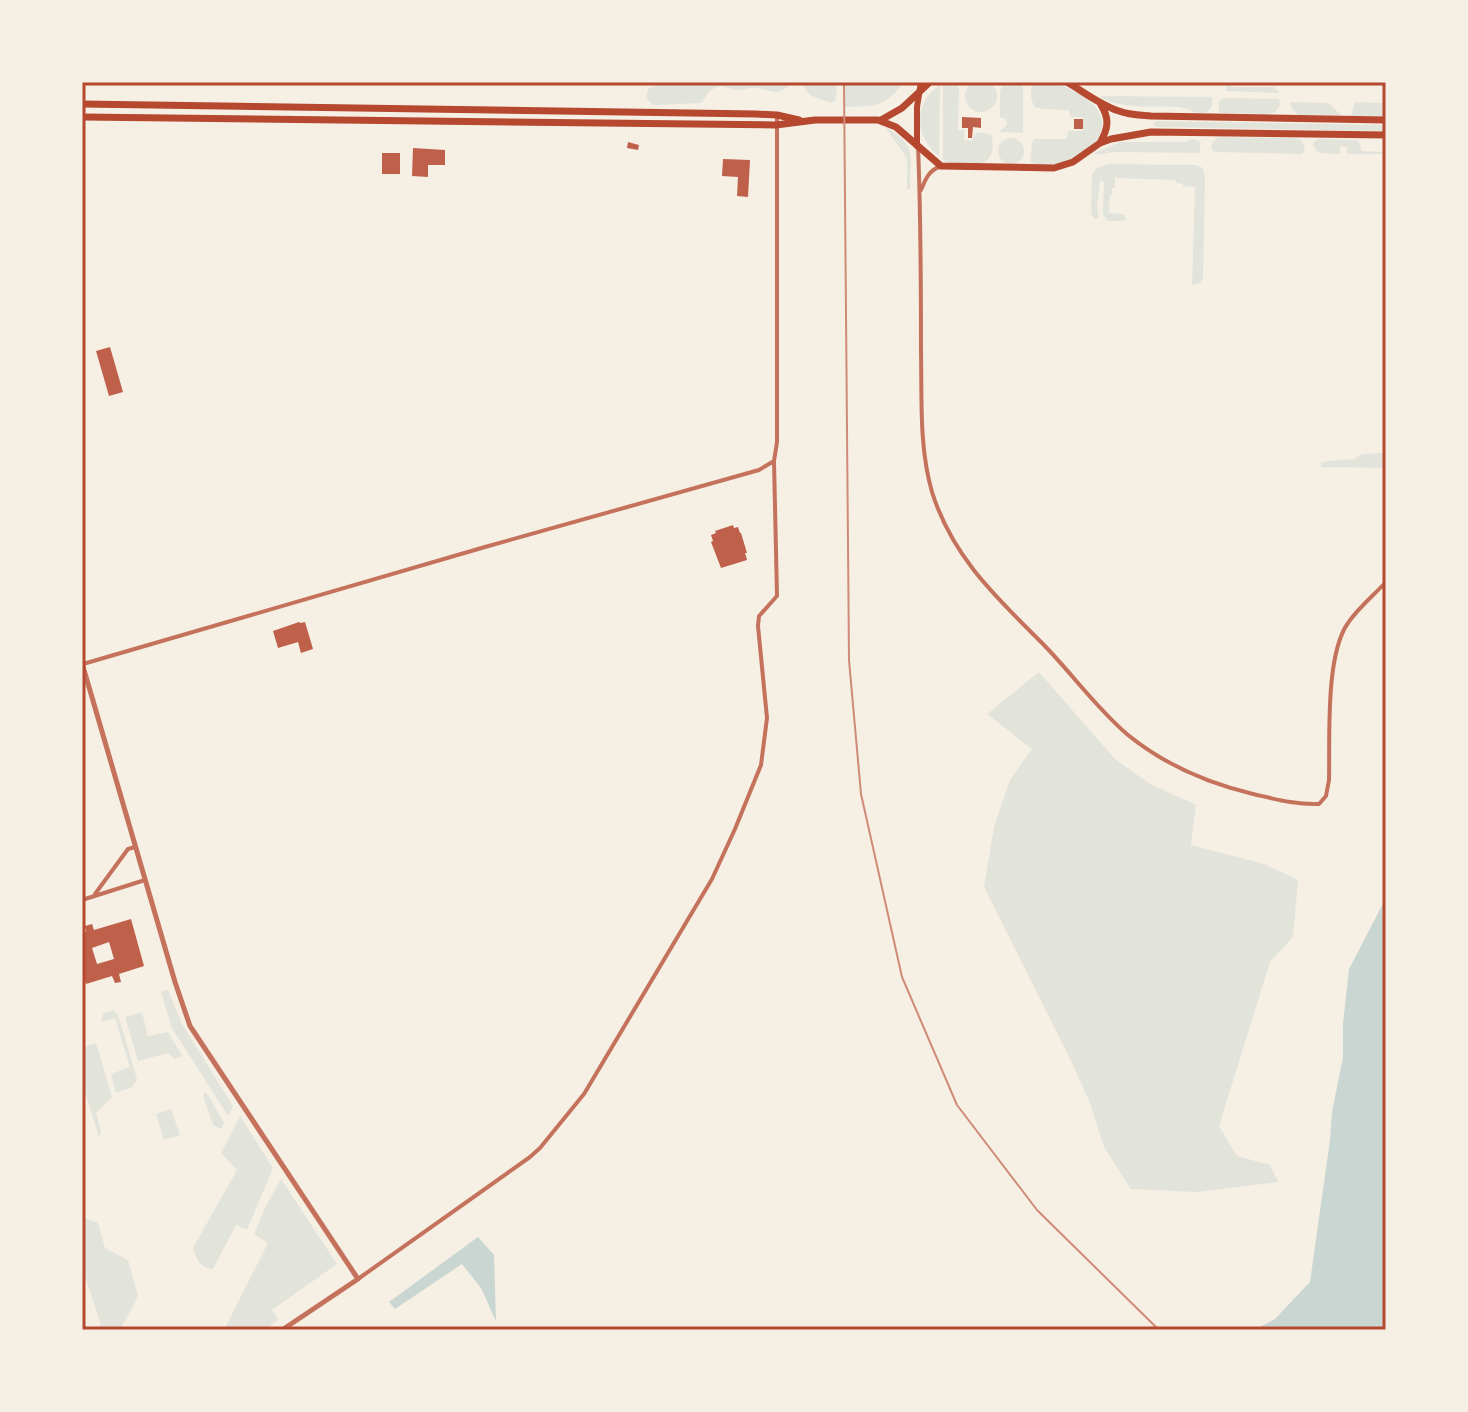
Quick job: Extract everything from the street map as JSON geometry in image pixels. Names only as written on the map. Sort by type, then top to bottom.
[{"type":"main road","points":[[82,117],[776,125],[889,117],[902,108],[921,86],[930,82]]},
{"type":"main road","points":[[1067,82],[1120,112],[1151,116],[1386,120]]},
{"type":"main road","points":[[918,147],[917,107],[921,86]]},
{"type":"main road","points":[[1099,102],[1106,112],[1108,125],[1100,143]]},
{"type":"main road","points":[[82,104],[777,115],[805,121]]},
{"type":"main road","points":[[340,108],[340,119]]},
{"type":"main road","points":[[408,108],[409,120]]},
{"type":"main road","points":[[1151,116],[1148,122],[1151,132]]},
{"type":"main road","points":[[878,120],[896,127],[941,166],[1054,168],[1078,159],[1100,143],[1151,132],[1386,135]]},
{"type":"street","points":[[282,1330],[540,1148],[584,1094],[712,879],[761,765],[767,718],[758,626],[759,616],[777,596],[774,461],[777,442],[777,115]]},
{"type":"street","points":[[918,147],[922,431],[933,494],[951,536],[976,575],[1115,723],[1151,751],[1199,778],[1300,804],[1319,804],[1326,796],[1329,780],[1333,668],[1337,646],[1347,623],[1386,582]]},
{"type":"street","points":[[920,193],[926,176],[935,167],[941,166]]},
{"type":"street","points":[[358,1279],[190,1026],[82,664],[759,470],[774,461]]},
{"type":"street","points":[[93,896],[128,849],[135,846]]},
{"type":"street","points":[[82,900],[145,880]]},
{"type":"shaded area","points":[[981,80],[992,85],[997,96],[992,107],[981,112],[970,107],[965,96],[970,85]]},
{"type":"shaded area","points":[[663,82],[792,82],[776,92],[756,88],[736,90],[722,86],[709,92],[701,103],[653,105],[646,98],[648,89]]},
{"type":"shaded area","points":[[845,82],[904,82],[891,97],[879,104],[845,107]]},
{"type":"shaded area","points":[[952,82],[959,90],[958,130],[965,130],[964,140],[972,141],[974,135],[981,133],[992,136],[991,156],[981,163],[946,163],[943,159],[943,85]]},
{"type":"shaded area","points":[[1004,82],[1018,82],[1023,87],[1023,133],[999,132],[1007,125],[1006,119],[1000,117],[1000,91]]},
{"type":"shaded area","points":[[1035,82],[1071,89],[1098,110],[1102,124],[1098,137],[1089,148],[1059,163],[1044,165],[1030,162],[1035,139],[1067,139],[1068,131],[1083,131],[1083,117],[1070,117],[1069,110],[1035,107],[1031,94]]},
{"type":"shaded area","points":[[1226,82],[1231,82],[1231,87],[1274,87],[1280,93],[1226,91]]},
{"type":"shaded area","points":[[836,83],[835,101],[831,103],[811,95],[805,89],[804,84]]},
{"type":"shaded area","points":[[940,85],[939,156],[925,139],[920,120],[925,101]]},
{"type":"shaded area","points":[[1101,96],[1212,97],[1212,102],[1209,111],[1201,113],[1179,107],[1121,104]]},
{"type":"shaded area","points":[[1224,98],[1279,99],[1280,105],[1269,114],[1222,113],[1219,112],[1219,101]]},
{"type":"shaded area","points":[[1290,102],[1329,103],[1341,115],[1298,115]]},
{"type":"shaded area","points":[[1355,102],[1386,103],[1386,117],[1351,116]]},
{"type":"shaded area","points":[[1155,121],[1386,125],[1386,131],[1157,127],[1153,124]]},
{"type":"shaded area","points":[[885,127],[903,140],[910,152],[910,189],[907,189],[907,158]]},
{"type":"shaded area","points":[[1218,137],[1296,138],[1302,141],[1305,149],[1301,154],[1216,152],[1212,146]]},
{"type":"shaded area","points":[[1011,138],[1020,142],[1024,151],[1020,160],[1011,164],[1002,160],[998,151],[1002,142]]},
{"type":"shaded area","points":[[1191,139],[1200,142],[1200,153],[1114,152],[1095,155],[1120,142],[1185,142]]},
{"type":"shaded area","points":[[1319,139],[1358,140],[1362,151],[1386,154],[1347,154],[1347,147],[1340,147],[1340,154],[1319,153],[1313,145]]},
{"type":"shaded area","points":[[1108,164],[1196,165],[1203,168],[1203,278],[1200,283],[1192,285],[1195,187],[1183,186],[1176,180],[1115,178],[1109,213],[1123,214],[1127,219],[1108,221],[1103,214],[1104,182],[1100,180],[1099,218],[1095,219],[1091,214],[1092,174],[1097,168]]},
{"type":"shaded area","points":[[1386,453],[1386,468],[1321,467],[1321,463],[1327,461]]},
{"type":"shaded area","points":[[1039,672],[1115,759],[1150,784],[1196,805],[1191,845],[1264,864],[1298,880],[1293,937],[1270,962],[1219,1126],[1237,1156],[1270,1165],[1278,1182],[1197,1192],[1131,1189],[1104,1147],[1074,1067],[984,887],[994,827],[1010,780],[1032,749],[987,714]]},
{"type":"shaded area","points":[[1386,898],[1386,1330],[1254,1330],[1275,1319],[1310,1282],[1332,1112],[1343,1057],[1349,969]]},
{"type":"shaded area","points":[[168,990],[182,1024],[233,1106],[228,1116],[172,1028],[161,992]]},
{"type":"shaded area","points":[[113,1010],[118,1015],[137,1079],[132,1087],[116,1093],[111,1074],[130,1067],[115,1018],[101,1022],[103,1014]]},
{"type":"shaded area","points":[[142,1012],[148,1036],[168,1032],[182,1056],[175,1059],[168,1053],[138,1061],[125,1017]]},
{"type":"shaded area","points":[[96,1043],[112,1097],[96,1113],[101,1132],[99,1137],[82,1082],[82,1048]]},
{"type":"shaded area","points":[[206,1092],[224,1123],[221,1129],[213,1125],[203,1095]]},
{"type":"shaded area","points":[[171,1109],[180,1135],[164,1140],[156,1114]]},
{"type":"shaded area","points":[[240,1116],[273,1168],[247,1230],[236,1225],[213,1269],[199,1262],[193,1248],[237,1170],[221,1153]]},
{"type":"shaded area","points":[[281,1179],[337,1264],[272,1310],[278,1320],[264,1330],[224,1330],[268,1243],[254,1234]]},
{"type":"shaded area","points":[[82,1217],[98,1223],[105,1248],[128,1260],[138,1296],[120,1330],[99,1330],[101,1325],[82,1267]]},
{"type":"shaded area","points":[[478,1237],[494,1255],[496,1321],[481,1288],[462,1264],[395,1309],[389,1302]]},
{"type":"building","points":[[962,117],[981,118],[981,128],[973,127],[972,138],[968,138],[968,128],[962,128]]},
{"type":"building","points":[[1074,119],[1083,119],[1083,129],[1074,129]]},
{"type":"building","points":[[628,142],[639,145],[638,150],[627,148]]},
{"type":"building","points":[[413,148],[445,150],[445,165],[428,165],[428,177],[412,176]]},
{"type":"building","points":[[382,153],[400,153],[400,174],[382,174]]},
{"type":"building","points":[[723,159],[750,160],[748,197],[737,196],[738,177],[722,176]]},
{"type":"building","points":[[110,347],[123,392],[109,396],[96,351]]},
{"type":"building","points":[[733,525],[741,533],[747,560],[721,568],[711,535]]},
{"type":"building","points":[[305,622],[313,649],[301,653],[298,642],[278,648],[273,631]]},
{"type":"building","points":[[131,919],[144,966],[119,974],[121,982],[115,983],[112,976],[86,984],[82,971],[82,933],[86,932],[85,926],[92,924],[94,930]],"holes":[[[109,942],[114,959],[97,964],[92,948]]]},
{"type":"railway","points":[[844,82],[849,660],[861,794],[902,977],[957,1105],[1037,1210],[1159,1330]]}]
